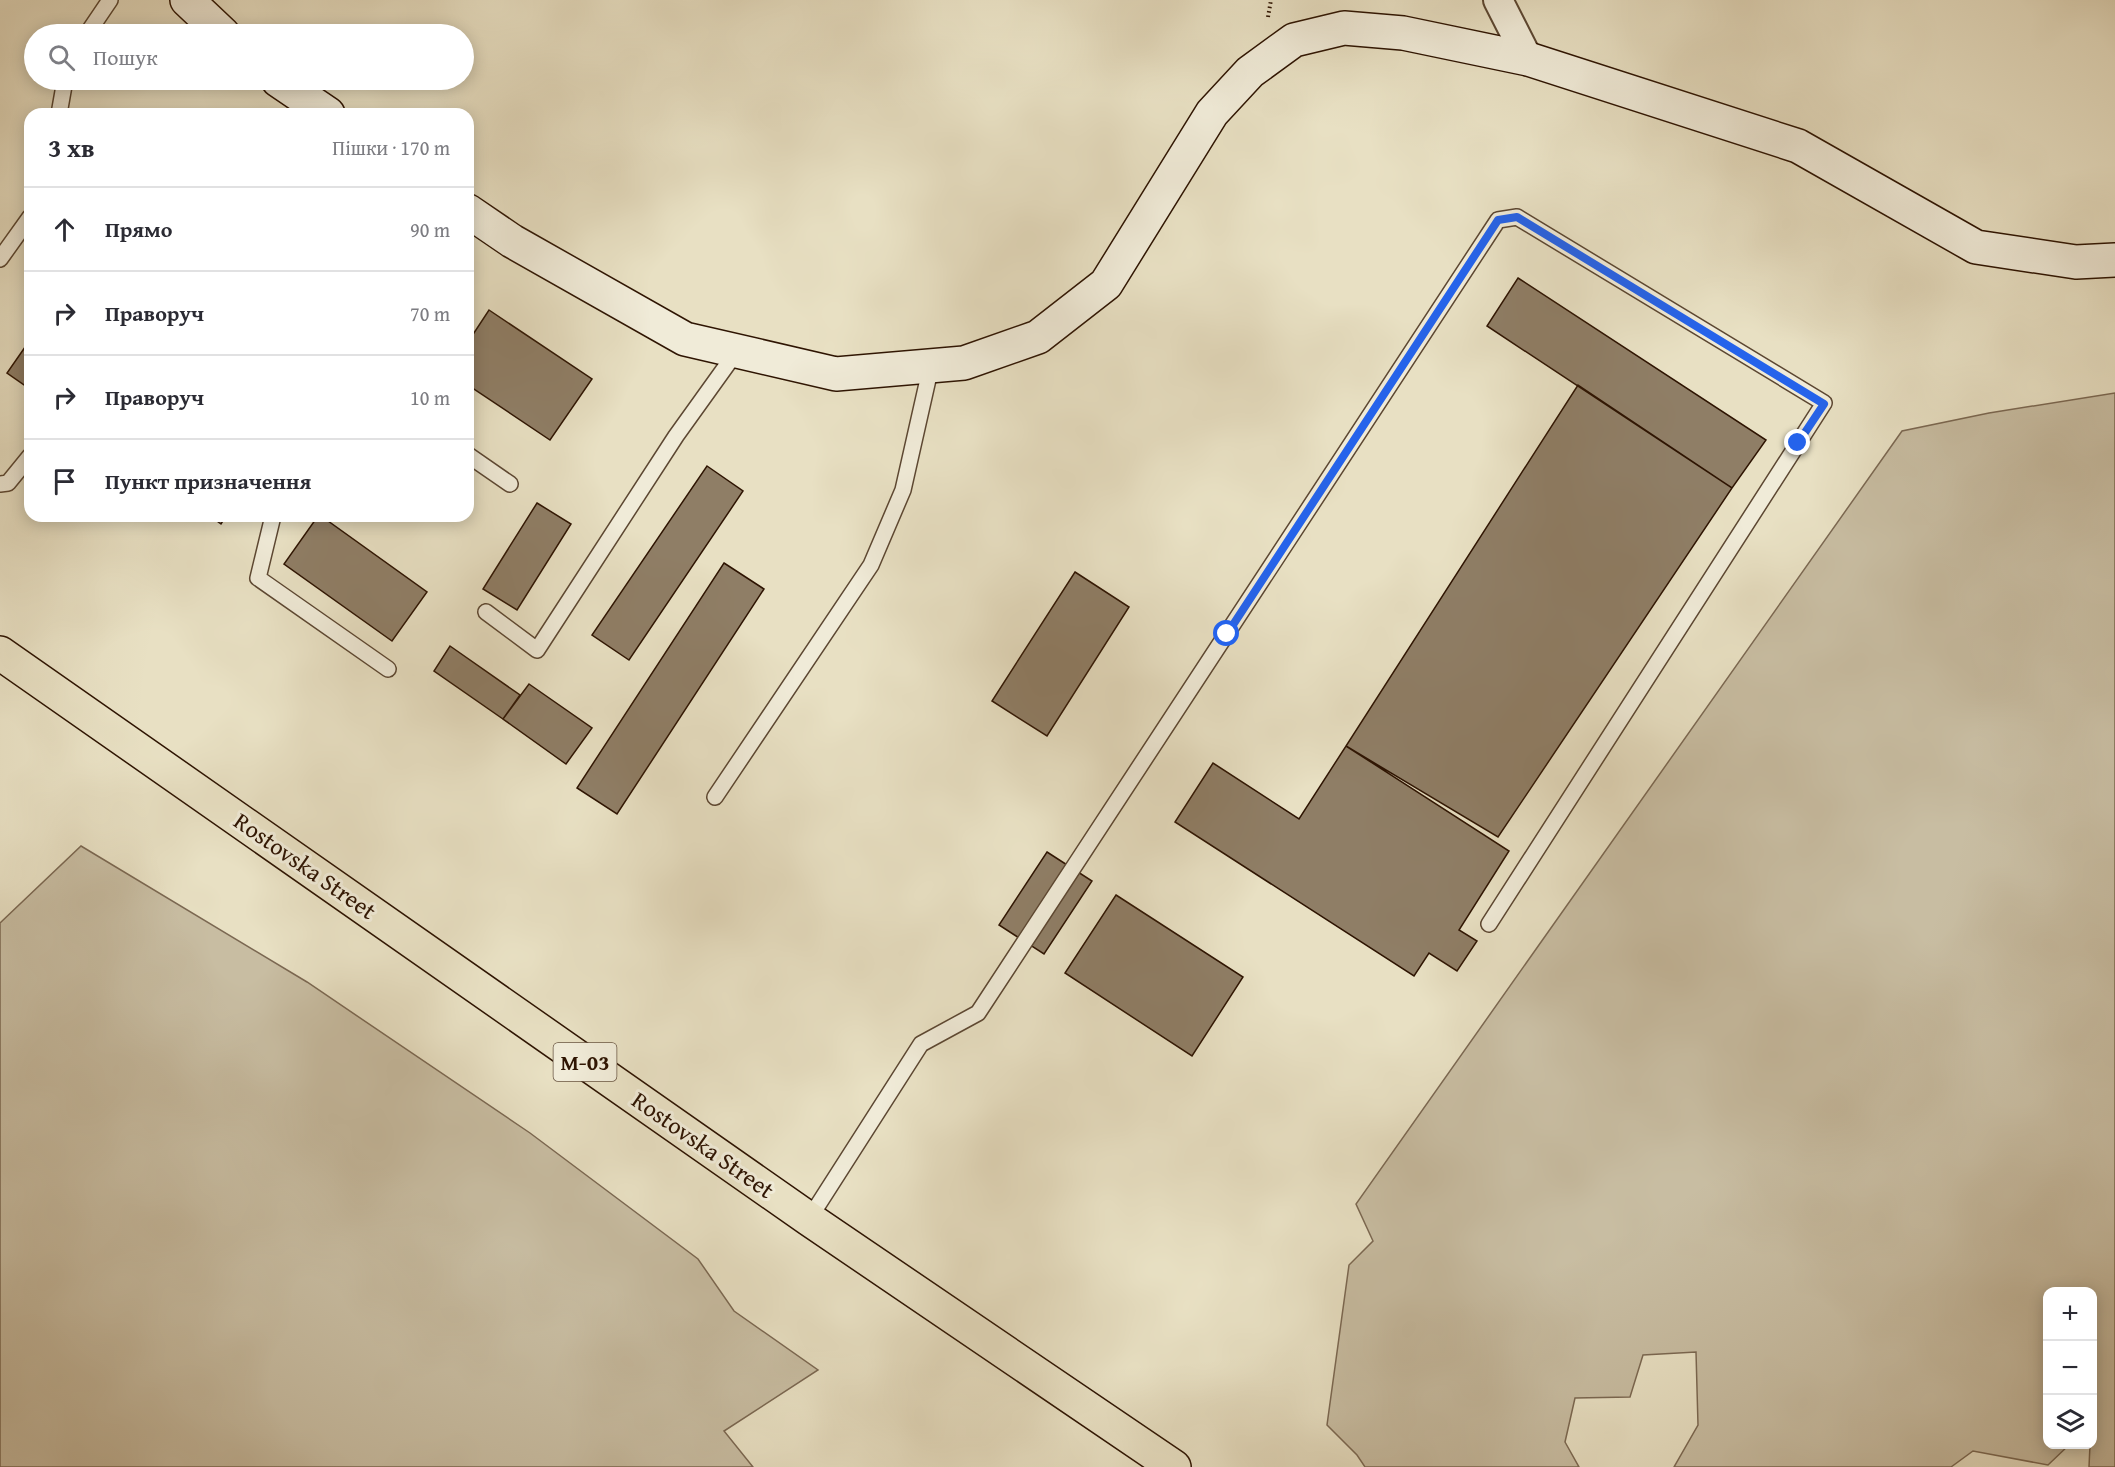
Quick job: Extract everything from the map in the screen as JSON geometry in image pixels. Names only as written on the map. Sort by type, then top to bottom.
[{"type":"highway","name":"Rostovska Street","points":[[0,653],[809,1219],[1174,1467]]},
{"type":"main road","points":[[188,0],[213,24]]},
{"type":"main road","points":[[474,215],[512,241],[685,339],[836,374],[964,363],[1038,337],[1106,284],[1212,113],[1250,72],[1294,40],[1344,28],[1403,33],[1528,59],[1798,146],[1976,247],[2076,262],[2115,260]]},
{"type":"main road","points":[[293,90],[319,108]]},
{"type":"street","points":[[1498,0],[1528,59]]},
{"type":"lane","points":[[94,24],[110,0]]},
{"type":"lane","points":[[60,108],[63,90]]},
{"type":"lane","points":[[809,1219],[921,1044],[978,1013],[1498,220],[1517,217],[1824,404],[1489,924]]},
{"type":"lane","points":[[0,259],[24,225]]},
{"type":"lane","points":[[486,612],[537,650],[676,436],[737,351]]},
{"type":"lane","points":[[715,797],[871,565],[903,490],[931,366]]},
{"type":"lane","points":[[474,459],[510,484]]},
{"type":"lane","points":[[0,484],[8,483],[24,463]]},
{"type":"lane","points":[[272,522],[258,578],[388,669]]},
{"type":"shaded area","points":[[2115,393],[2115,1467],[2089,1467],[2090,1449],[2097,1449],[2097,1287],[2043,1287],[2043,1449],[2065,1449],[2048,1465],[1973,1451],[1951,1467],[1674,1467],[1698,1425],[1696,1352],[1643,1355],[1630,1397],[1575,1398],[1565,1442],[1579,1467],[1365,1467],[1357,1455],[1327,1425],[1349,1265],[1373,1241],[1356,1204],[1902,431],[1989,413]]},
{"type":"shaded area","points":[[81,846],[307,982],[530,1133],[698,1259],[734,1311],[818,1370],[724,1431],[753,1467],[0,1467],[0,923]]},
{"type":"building","points":[[1518,278],[1766,440],[1732,488],[1487,326]]},
{"type":"building","points":[[489,310],[592,379],[550,440],[474,389],[474,333]]},
{"type":"building","points":[[24,349],[24,385],[7,373]]},
{"type":"building","points":[[1578,385],[1732,488],[1498,837],[1346,746]]},
{"type":"building","points":[[707,466],[743,491],[629,660],[592,635]]},
{"type":"building","points":[[537,503],[571,524],[517,610],[483,589]]},
{"type":"building","points":[[314,522],[329,522],[427,592],[392,641],[284,564]]},
{"type":"building","points":[[724,563],[764,589],[617,814],[577,788]]},
{"type":"building","points":[[1075,572],[1129,607],[1047,736],[992,701]]},
{"type":"building","points":[[450,646],[520,695],[503,719],[434,671]]},
{"type":"building","points":[[529,684],[592,728],[566,764],[503,719]]},
{"type":"building","points":[[1346,746],[1509,851],[1459,930],[1477,941],[1457,971],[1429,953],[1414,976],[1175,822],[1213,763],[1299,819]]},
{"type":"building","points":[[1047,852],[1092,881],[1044,954],[999,925]]},
{"type":"building","points":[[1116,895],[1243,977],[1192,1056],[1065,973]]},
{"type":"route","points":[[1227,634],[1498,220],[1517,217],[1824,404],[1798,443]]}]
